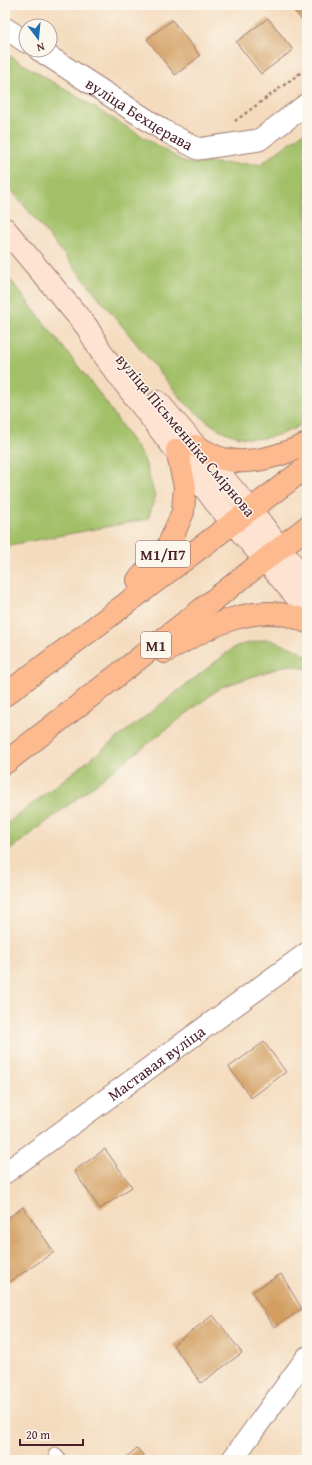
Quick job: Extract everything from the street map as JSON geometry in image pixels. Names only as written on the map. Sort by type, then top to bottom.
[{"type":"highway","name":"М1/П7","points":[[87,632],[166,551],[183,512],[186,448],[223,459],[253,461],[289,452],[307,444]]},
{"type":"highway","points":[[5,695],[241,515],[307,467]]},
{"type":"highway","name":"М1","points":[[5,763],[307,527]]},
{"type":"highway","points":[[93,694],[194,635],[232,619],[261,612],[292,615],[307,622]]},
{"type":"main road","name":"вуліца Пісьменніка Смірнова","points":[[5,229],[87,327],[112,346],[186,448],[272,553]]},
{"type":"main road","points":[[272,553],[307,583]]},
{"type":"main road","points":[[272,553],[307,609]]},
{"type":"street","points":[[5,28],[18,37]]},
{"type":"street","name":"вуліца Бехцерава","points":[[51,58],[163,130],[198,149],[259,140],[307,104]]},
{"type":"street","name":"Маставая вуліца","points":[[5,1173],[307,953]]},
{"type":"street","points":[[232,1460],[307,1357]]},
{"type":"path","points":[[234,122],[307,68]]},
{"type":"green space","points":[[5,53],[186,163],[261,164],[307,130],[307,421],[274,436],[263,438],[240,437],[229,434],[217,428],[183,401],[5,182]]},
{"type":"green space","points":[[5,273],[103,398],[144,459],[155,497],[148,519],[5,546]]},
{"type":"green space","points":[[268,639],[298,650],[307,656],[307,669],[288,665],[221,687],[5,854],[5,825],[236,646]]},
{"type":"building","points":[[289,5],[307,5],[306,25]]},
{"type":"building","points":[[268,18],[293,50],[261,74],[236,42]]},
{"type":"building","points":[[172,20],[200,56],[175,75],[147,39]]},
{"type":"building","points":[[264,1042],[286,1072],[251,1098],[229,1067]]},
{"type":"building","points":[[105,1149],[132,1187],[100,1209],[74,1171]]},
{"type":"building","points":[[23,1207],[54,1252],[5,1285],[5,1220]]},
{"type":"building","points":[[281,1274],[302,1309],[274,1327],[252,1292]]},
{"type":"building","points":[[213,1315],[242,1353],[201,1383],[173,1345]]},
{"type":"building","points":[[137,1448],[147,1460],[123,1460]]}]
